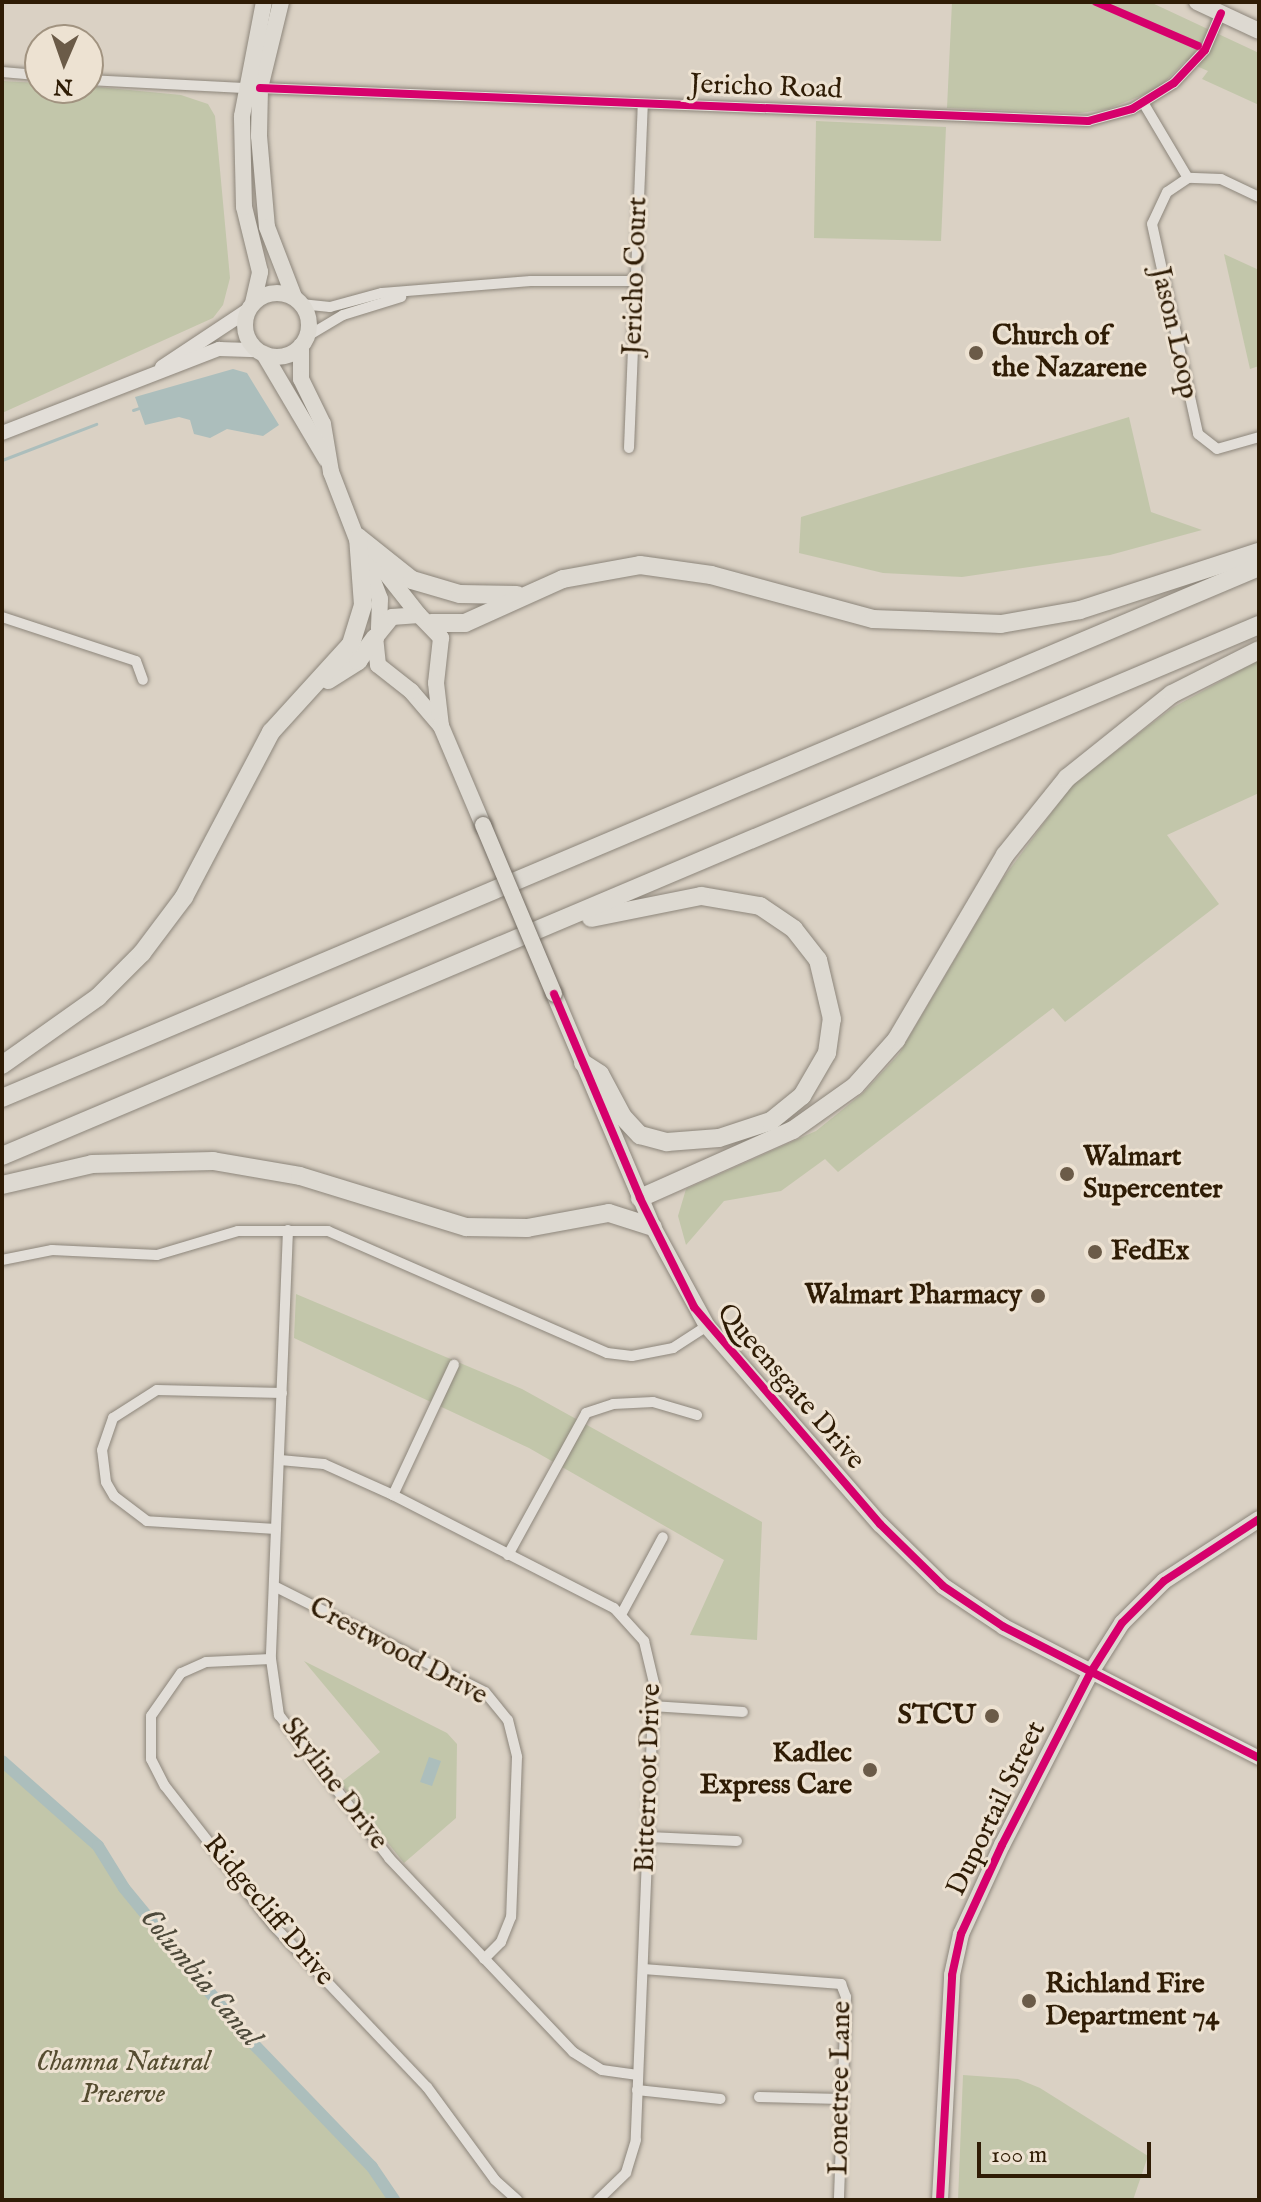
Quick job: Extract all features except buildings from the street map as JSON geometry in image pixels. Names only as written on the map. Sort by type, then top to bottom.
[{"type":"highway","points":[[358,537],[395,571],[436,589],[483,598],[530,593]]},
{"type":"highway","points":[[2,1065],[98,997],[156,936],[195,879],[261,747],[295,701],[343,655],[359,626],[363,594],[358,537]]},
{"type":"highway","points":[[425,619],[465,623],[530,593],[595,570],[666,567],[835,612],[904,623],[977,625],[1080,610],[1259,552]]},
{"type":"highway","points":[[2,1098],[1259,567]]},
{"type":"highway","points":[[2,1156],[1259,625]]},
{"type":"highway","points":[[295,701],[350,668],[376,634]]},
{"type":"highway","points":[[640,1198],[793,1130],[855,1086],[896,1040],[1005,855],[1067,778],[1152,708],[1259,650]]},
{"type":"highway","points":[[467,960],[605,914],[676,899],[721,896],[760,906],[794,929],[827,978],[832,1019],[820,1068],[792,1106],[748,1131],[687,1142],[649,1138],[630,1126],[600,1074],[583,1063]]},
{"type":"highway","points":[[2,1185],[92,1164],[213,1161],[277,1170],[466,1227],[527,1228],[609,1213],[653,1227]]},
{"type":"main road","points":[[264,2],[252,88],[244,207],[260,272],[247,336],[328,462],[380,599],[376,634],[382,670],[411,691],[441,726]]},
{"type":"main road","points":[[281,2],[252,94],[267,227],[297,301],[309,320],[301,376],[323,424],[328,462]]},
{"type":"main road","points":[[1197,2],[1259,31]]},
{"type":"main road","points":[[157,371],[268,294],[297,301]]},
{"type":"main road","points":[[2,433],[223,348],[284,356],[304,342]]},
{"type":"main road","points":[[358,537],[425,619],[443,649],[436,683],[441,726]]},
{"type":"main road","points":[[376,634],[392,617],[425,619]]},
{"type":"main road","name":"Queensgate Drive","points":[[441,726],[640,1198],[707,1326],[880,1524],[943,1586],[1004,1627],[1259,1758]]},
{"type":"main road","name":"Duportail Street","points":[[940,2200],[945,2033],[961,1934],[1091,1672],[1122,1623],[1153,1590],[1259,1519]]},
{"type":"street","name":"Jericho Road","points":[[104,81],[1068,122],[1107,118],[1144,104],[1191,69],[1221,13]]},
{"type":"street","points":[[2,72],[24,74]]},
{"type":"street","points":[[1144,104],[1188,178],[1221,179],[1259,197]]},
{"type":"street","name":"Jericho Court","points":[[629,448],[643,105]]},
{"type":"street","name":"Jason Loop","points":[[1188,178],[1167,192],[1155,212],[1152,235],[1195,426],[1202,440],[1217,449],[1259,437]]},
{"type":"street","points":[[297,301],[330,307],[382,293],[531,281],[636,281]]},
{"type":"street","points":[[304,342],[343,315],[414,292]]},
{"type":"street","points":[[2,617],[136,661],[143,680]]},
{"type":"street","points":[[2,1260],[52,1250],[157,1255],[238,1231],[288,1230],[339,1234],[612,1355],[673,1348],[707,1326]]},
{"type":"street","name":"Skyline Drive","points":[[288,1230],[271,1659],[274,1701],[287,1727],[389,1858],[484,1959],[586,2063],[638,2075]]},
{"type":"street","points":[[393,1495],[454,1365]]},
{"type":"street","points":[[276,1529],[147,1521],[114,1496],[106,1482],[102,1450],[113,1418],[157,1390],[282,1393]]},
{"type":"street","points":[[508,1555],[586,1413],[613,1404],[653,1402],[697,1415]]},
{"type":"street","points":[[280,1460],[324,1464],[393,1495],[622,1613],[663,1537]]},
{"type":"street","name":"Crestwood Drive","points":[[274,1586],[485,1692],[508,1720],[517,1757],[511,1917],[501,1942],[484,1959]]},
{"type":"street","name":"Bitterroot Drive","points":[[622,1613],[650,1657],[653,1706],[637,2090]]},
{"type":"street","name":"Ridgecliff Drive","points":[[271,1659],[206,1662],[181,1673],[155,1703],[149,1732],[151,1759],[165,1786],[274,1926],[427,2087],[495,2180],[517,2200]]},
{"type":"street","points":[[653,1706],[743,1712]]},
{"type":"street","points":[[648,1837],[737,1841]]},
{"type":"street","name":"Lonetree Lane","points":[[643,1969],[841,1984],[846,1997],[839,2200]]},
{"type":"street","points":[[598,2200],[614,2189],[633,2158],[637,2090],[721,2099]]},
{"type":"street","points":[[759,2097],[842,2099]]},
{"type":"green space","points":[[952,2],[1150,2],[1259,53],[1259,105],[1202,79],[1208,71],[1185,61],[1158,89],[1108,109],[1080,113],[947,108]]},
{"type":"green space","points":[[2,81],[24,82],[24,104],[104,104],[104,88],[181,95],[208,104],[215,116],[230,278],[223,305],[213,318],[2,413]]},
{"type":"green space","points":[[816,121],[946,127],[941,241],[814,238]]},
{"type":"green space","points":[[1224,254],[1259,270],[1259,366],[1250,369]]},
{"type":"green space","points":[[1129,417],[1151,512],[1202,530],[1110,555],[962,577],[883,573],[799,553],[801,517]]},
{"type":"green space","points":[[1259,660],[1259,793],[1167,835],[1219,904],[1065,1022],[1053,1008],[838,1172],[825,1159],[781,1191],[724,1201],[686,1245],[678,1216],[686,1189],[816,1131],[863,1093],[899,1054],[1001,881],[1072,785],[1172,708]]},
{"type":"green space","points":[[296,1294],[522,1389],[762,1522],[757,1640],[690,1635],[724,1560],[529,1448],[294,1338]]},
{"type":"green space","points":[[304,1661],[447,1733],[457,1744],[456,1818],[404,1863],[340,1783],[380,1752]]},
{"type":"green space","name":"Chamna Natural Preserve","points":[[2,1761],[98,1846],[124,1888],[243,2033],[372,2167],[394,2200],[2,2200]]},
{"type":"green space","points":[[963,2075],[1018,2079],[1040,2088],[1148,2156],[1133,2200],[958,2200]]},
{"type":"shaded area","points":[[233,369],[247,373],[279,425],[263,436],[227,429],[210,438],[194,434],[190,420],[179,417],[145,425],[135,397]]},
{"type":"shaded area","points":[[429,1757],[441,1761],[432,1786],[420,1782]]},
{"type":"waterway","points":[[133,410],[139,408]]},
{"type":"waterway","points":[[2,460],[96,424]]},
{"type":"waterway","name":"Columbia Canal","points":[[2,1761],[98,1846],[124,1888],[243,2033],[372,2167],[394,2200]]},
{"type":"cycle path","points":[[1096,2],[1198,46]]},
{"type":"cycle path","points":[[260,88],[1088,121],[1132,109],[1174,83],[1205,50],[1221,13]]},
{"type":"cycle path","points":[[554,994],[640,1198],[694,1307],[880,1524],[943,1586],[1004,1627],[1259,1758]]},
{"type":"cycle path","points":[[940,2200],[952,1975],[961,1934],[1002,1845],[1091,1672],[1122,1623],[1164,1581],[1259,1519]]},
{"type":"place","name":"Church of the Nazarene","points":[[976,353]]},
{"type":"place","name":"Walmart Supercenter","points":[[1067,1174]]},
{"type":"place","name":"FedEx","points":[[1095,1252]]},
{"type":"place","name":"Walmart Pharmacy","points":[[1038,1296]]},
{"type":"place","name":"STCU","points":[[992,1716]]},
{"type":"place","name":"Kadlec Express Care","points":[[870,1770]]},
{"type":"place","name":"Richland Fire Department 74","points":[[1029,2001]]}]
